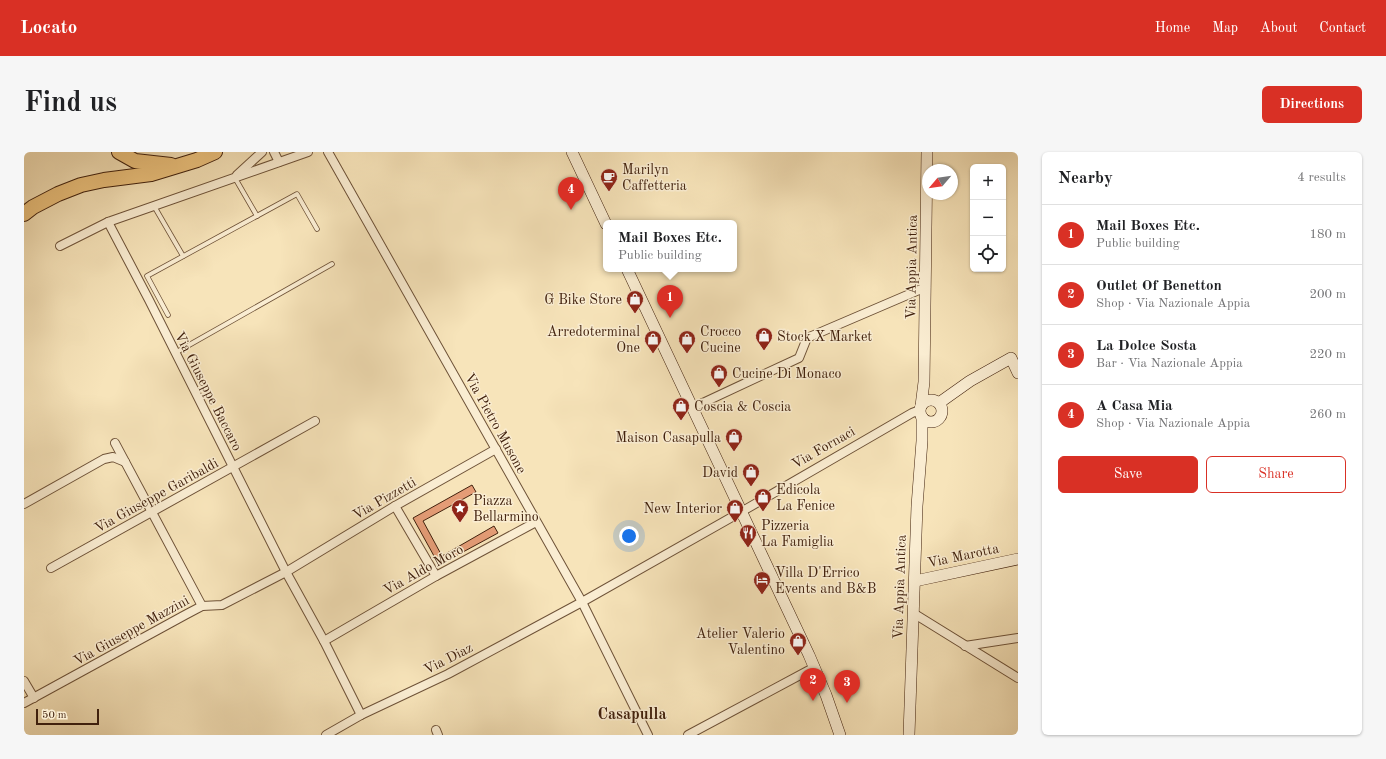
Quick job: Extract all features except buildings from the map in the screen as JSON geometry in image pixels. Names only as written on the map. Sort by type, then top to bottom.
[{"type":"highway","points":[[119,152],[135,161],[175,166]]},
{"type":"highway","points":[[24,214],[58,194],[81,185],[104,180],[151,174],[197,160],[215,152]]},
{"type":"street","points":[[235,177],[262,152]]},
{"type":"street","points":[[274,152],[279,162]]},
{"type":"street","points":[[60,246],[108,222],[308,152]]},
{"type":"street","name":"Via Pietro Musone","points":[[328,152],[582,602],[647,734]]},
{"type":"street","points":[[572,152],[604,220]]},
{"type":"street","name":"Via Appia Antica","points":[[909,735],[917,506],[922,441],[927,409],[924,382],[927,152]]},
{"type":"street","name":"Via Giuseppe Baccaro","points":[[108,222],[232,467],[286,572],[324,641],[361,715]]},
{"type":"street","points":[[628,272],[815,667],[840,735]]},
{"type":"street","points":[[692,408],[799,358],[807,338],[926,287]]},
{"type":"street","points":[[1015,356],[1018,373]]},
{"type":"street","name":"Via Fornaci","points":[[582,602],[912,413],[927,409],[970,380],[1015,356]]},
{"type":"street","name":"Via Giuseppe Garibaldi","points":[[51,568],[315,421]]},
{"type":"street","points":[[115,443],[202,606]]},
{"type":"street","name":"Via Pizzetti","points":[[286,572],[395,506],[496,449]]},
{"type":"street","points":[[24,504],[104,459],[113,457],[125,462]]},
{"type":"street","points":[[395,506],[436,576]]},
{"type":"street","name":"Via Aldo Moro","points":[[324,641],[436,576],[536,522]]},
{"type":"street","name":"Via Marotta","points":[[915,581],[1018,559]]},
{"type":"street","name":"Via Giuseppe Mazzini","points":[[24,704],[202,606],[222,605],[286,572]]},
{"type":"street","name":"Via Diaz","points":[[326,735],[361,715],[448,674],[582,602]]},
{"type":"street","points":[[913,613],[1018,678]]},
{"type":"street","points":[[965,646],[1018,638]]},
{"type":"street","points":[[688,735],[815,667]]},
{"type":"street","points":[[24,681],[34,698]]},
{"type":"lane","points":[[235,177],[257,216]]},
{"type":"lane","points":[[168,315],[147,276],[297,194],[317,229]]},
{"type":"lane","points":[[154,206],[183,256]]},
{"type":"lane","points":[[175,353],[332,264]]},
{"type":"place","name":"Marilyn Caffetteria","points":[[609,192]]},
{"type":"place","name":"A Casa Mia","points":[[571,210]]},
{"type":"place","name":"G Bike Store","points":[[635,314]]},
{"type":"place","name":"Mail Boxes Etc.","points":[[670,318]]},
{"type":"place","name":"Stock X Market","points":[[764,351]]},
{"type":"place","name":"Arredoterminal One","points":[[653,354]]},
{"type":"place","name":"Crocco Cucine","points":[[687,354]]},
{"type":"place","name":"Cucine Di Monaco","points":[[719,388]]},
{"type":"place","name":"Coscia & Coscia","points":[[681,421]]},
{"type":"place","name":"Maison Casapulla","points":[[734,452]]},
{"type":"place","name":"David","points":[[751,487]]},
{"type":"place","name":"Edicola La Fenice","points":[[763,512]]},
{"type":"place","name":"Piazza Bellarmino","points":[[460,523]]},
{"type":"place","name":"New Interior","points":[[735,523]]},
{"type":"place","name":"Pizzeria La Famiglia","points":[[748,548]]},
{"type":"place","name":"Villa D'Errico Events and B&B","points":[[762,595]]},
{"type":"place","name":"Atelier Valerio Valentino","points":[[798,656]]},
{"type":"place","name":"Outlet Of Benetton","points":[[813,701]]},
{"type":"place","name":"La Dolce Sosta","points":[[847,703]]},
{"type":"district","name":"Casapulla","points":[[632,713]]}]
